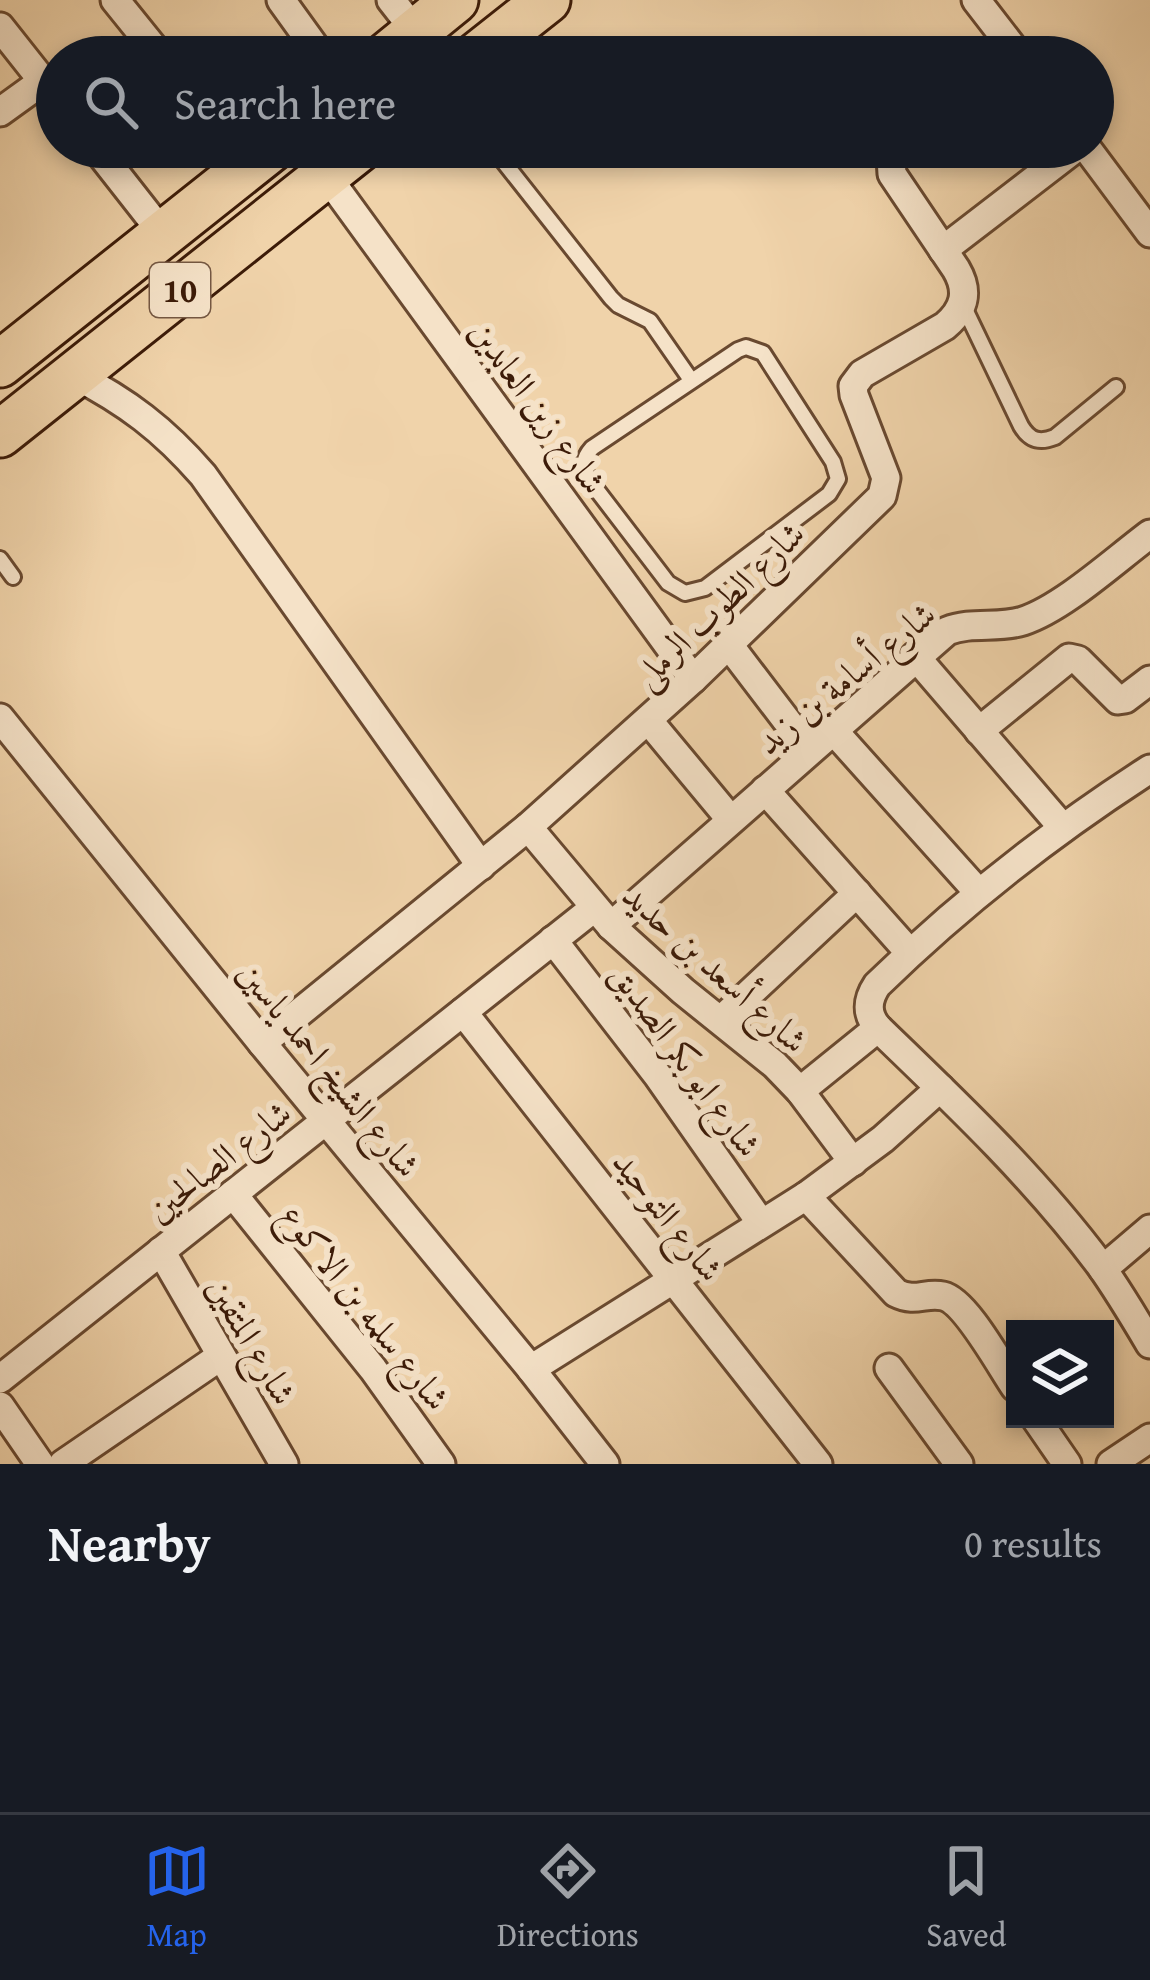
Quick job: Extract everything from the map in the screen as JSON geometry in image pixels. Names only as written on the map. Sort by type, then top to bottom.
[{"type":"main road","points":[[397,30],[455,0]]},
{"type":"main road","points":[[502,36],[548,0]]},
{"type":"main road","name":"10","points":[[0,364],[164,235],[236,168]]},
{"type":"main road","name":"10","points":[[0,434],[335,168]]},
{"type":"street","points":[[281,0],[307,36]]},
{"type":"street","points":[[976,0],[1004,36]]},
{"type":"street","points":[[119,2],[137,36]]},
{"type":"street","points":[[0,27],[36,72]]},
{"type":"street","points":[[0,112],[36,96]]},
{"type":"street","points":[[111,168],[164,235]]},
{"type":"street","points":[[890,168],[962,280],[963,304]]},
{"type":"street","points":[[943,250],[1050,168]]},
{"type":"street","points":[[1102,168],[1150,233]]},
{"type":"street","name":"شارع زين العابدين","points":[[326,175],[693,679]]},
{"type":"street","name":"شارع الطوب الرملى","points":[[262,1043],[528,827],[693,679],[885,490],[886,478],[854,395],[855,381],[945,326],[963,304]]},
{"type":"street","points":[[73,374],[131,406],[203,475],[481,866]]},
{"type":"street","name":"شارع أسامة بن زيد","points":[[603,917],[731,820],[947,631],[962,625],[1011,624],[1044,611],[1150,534]]},
{"type":"street","points":[[729,645],[809,750]]},
{"type":"street","points":[[915,656],[1063,828]]},
{"type":"street","points":[[980,731],[1069,658],[1078,660],[1118,700],[1150,680]]},
{"type":"street","name":"شارع الشيخ احمد ياسين","points":[[0,718],[605,1464]]},
{"type":"street","points":[[648,720],[731,820]]},
{"type":"street","points":[[832,729],[979,893]]},
{"type":"street","points":[[1150,769],[979,893],[872,993],[869,1012],[878,1028],[1012,1160],[1103,1269],[1150,1343]]},
{"type":"street","points":[[765,790],[910,953]]},
{"type":"street","name":"شارع أسعد بن حديد","points":[[528,827],[603,917],[646,960],[775,1065],[853,1162]]},
{"type":"street","points":[[721,1020],[857,893]]},
{"type":"street","name":"شارع الصالحين","points":[[0,1379],[553,940],[603,917]]},
{"type":"street","name":"شارع ابو بكر الصديق","points":[[553,940],[658,1076],[761,1223]]},
{"type":"street","name":"شارع التوحيد","points":[[463,1012],[818,1464]]},
{"type":"street","points":[[800,1091],[878,1028]]},
{"type":"street","points":[[531,1370],[806,1196],[940,1088]]},
{"type":"street","name":"شارع سلمه بن الاكوع","points":[[233,1194],[373,1369],[441,1464]]},
{"type":"street","points":[[806,1196],[896,1293],[914,1299],[945,1297],[958,1304],[1006,1374]]},
{"type":"street","points":[[1103,1269],[1150,1229]]},
{"type":"street","name":"شارع المتقين","points":[[160,1251],[276,1461]]},
{"type":"street","points":[[63,1464],[221,1356]]},
{"type":"street","points":[[889,1367],[959,1464]]},
{"type":"street","points":[[0,1406],[40,1464]]},
{"type":"street","points":[[1042,1428],[1067,1464]]},
{"type":"street","points":[[1112,1464],[1150,1438]]},
{"type":"lane","points":[[509,168],[611,298],[650,322],[691,380]]},
{"type":"lane","points":[[963,304],[1021,427],[1035,440],[1055,437],[1116,387]]},
{"type":"lane","points":[[746,347],[763,353],[833,462],[838,479],[830,494],[705,588],[685,593],[668,583],[590,481],[584,464],[592,448],[691,380],[746,347]]},
{"type":"lane","points":[[0,559],[13,577]]}]
